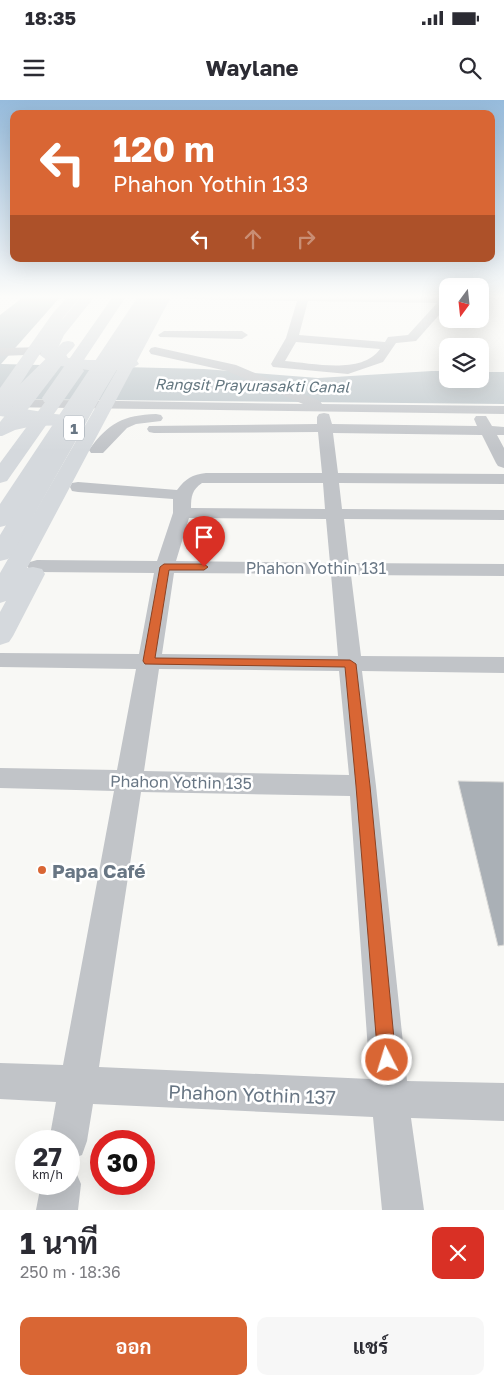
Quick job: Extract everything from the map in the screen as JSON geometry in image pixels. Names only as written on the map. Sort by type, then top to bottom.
[{"type":"main road","points":[[0,396],[10,388],[37,347]]},
{"type":"main road","points":[[52,347],[48,350],[48,355],[67,363],[115,365],[145,361],[157,347]]},
{"type":"main road","points":[[0,410],[21,393],[66,347]]},
{"type":"main road","points":[[0,434],[67,347]]},
{"type":"main road","points":[[0,477],[81,347]]},
{"type":"main road","name":"1","points":[[0,466],[52,396],[82,347]]},
{"type":"main road","points":[[0,520],[129,347]]},
{"type":"main road","name":"1","points":[[0,554],[96,391],[129,347]]},
{"type":"main road","name":"1","points":[[0,595],[137,347]]},
{"type":"main road","points":[[0,410],[92,427],[101,438],[97,450],[0,636]]},
{"type":"main road","points":[[0,430],[19,422],[55,419]]},
{"type":"street","points":[[289,347],[277,364],[342,370],[379,359],[383,356],[387,347]]},
{"type":"street","points":[[324,369],[334,347]]},
{"type":"street","points":[[352,368],[357,347]]},
{"type":"street","points":[[0,352],[48,350]]},
{"type":"street","points":[[155,351],[198,359],[229,361],[321,414]]},
{"type":"street","points":[[0,403],[132,412],[321,414],[481,420],[504,419]]},
{"type":"street","points":[[481,420],[504,410]]},
{"type":"street","points":[[97,450],[132,412]]},
{"type":"street","points":[[321,414],[331,479],[363,786],[390,1099],[403,1210]]},
{"type":"street","points":[[154,428],[321,414],[481,420],[504,431]]},
{"type":"street","points":[[481,420],[504,463]]},
{"type":"street","points":[[187,496],[331,479],[504,479]]},
{"type":"street","points":[[78,487],[187,496],[335,515],[504,515]]},
{"type":"street","points":[[70,1130],[164,567],[187,496]]},
{"type":"street","name":"Phahon Yothin 131","points":[[37,566],[504,570]]},
{"type":"street","points":[[0,660],[504,665]]},
{"type":"street","name":"Phahon Yothin 135","points":[[0,778],[363,786]]},
{"type":"street","name":"Phahon Yothin 137","points":[[0,1082],[390,1099],[504,1102]]},
{"type":"street","points":[[57,1210],[60,1195]]},
{"type":"water","name":"Rangsit Prayurasakti Canal","points":[[0,347],[16,347],[1,364],[204,369],[318,378],[439,371],[439,388],[489,388],[489,372],[504,372],[504,404],[0,399]]},
{"type":"building","points":[[458,781],[504,782],[504,945],[498,946]]},
{"type":"place","name":"Papa Café","points":[[42,870]]},
{"type":"route","points":[[204,567],[164,567],[149,661],[350,664],[363,786],[387,1060]]}]
